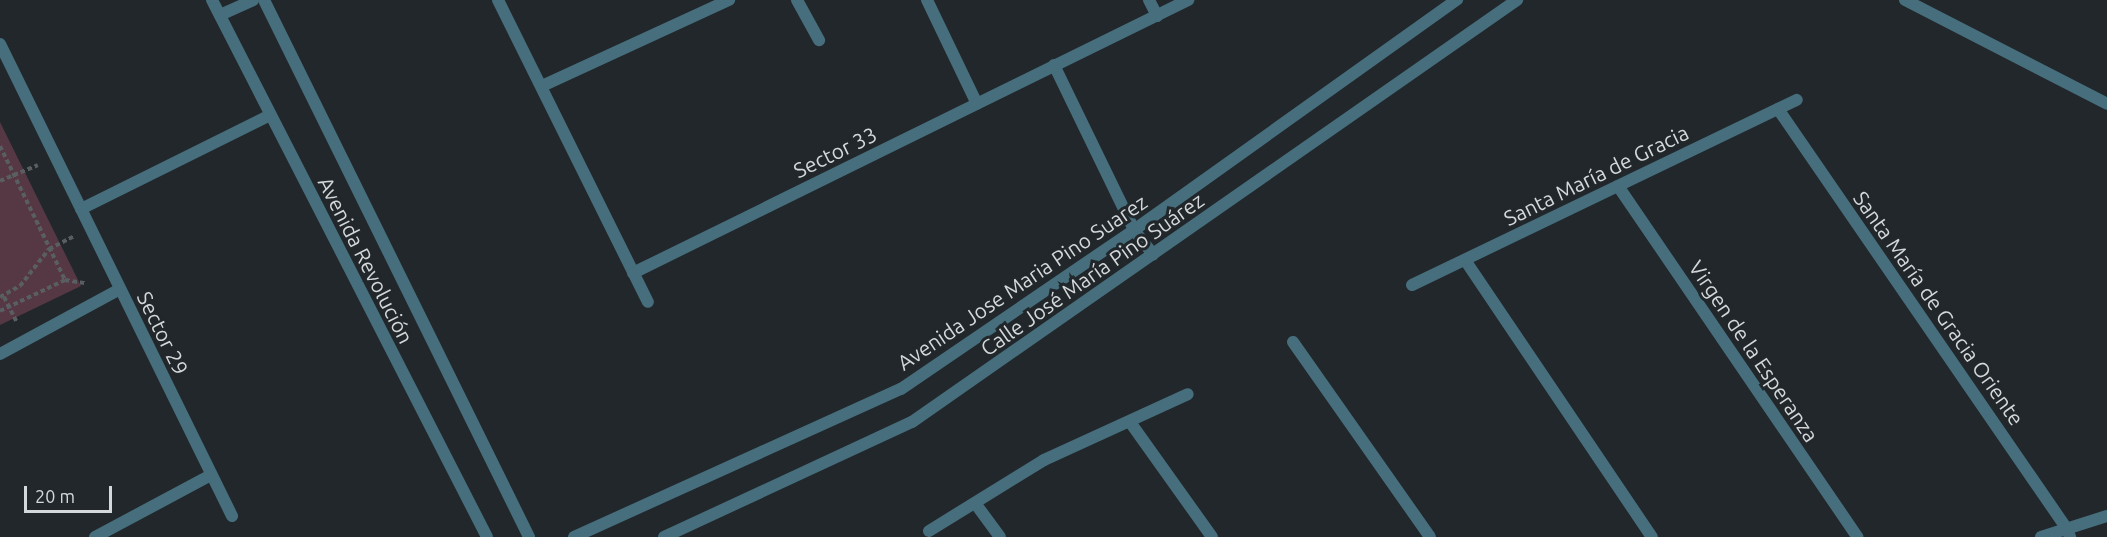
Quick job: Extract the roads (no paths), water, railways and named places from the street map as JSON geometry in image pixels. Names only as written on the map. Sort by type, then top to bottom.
[{"type":"street","name":"Avenida Revolución","points":[[213,0],[486,537]]},
{"type":"street","points":[[220,15],[253,0]]},
{"type":"street","name":"Avenida Revolución","points":[[264,0],[529,537]]},
{"type":"street","points":[[498,0],[648,302]]},
{"type":"street","points":[[542,86],[729,0]]},
{"type":"street","points":[[797,0],[819,40]]},
{"type":"street","points":[[927,0],[977,104]]},
{"type":"street","points":[[1149,0],[1157,16]]},
{"type":"street","name":"Sector 33","points":[[633,273],[1188,0]]},
{"type":"street","name":"Avenida Jose Maria Pino Suarez","points":[[574,537],[901,388],[1134,230],[1457,0]]},
{"type":"street","name":"Calle José María Pino Suárez","points":[[664,537],[912,422],[1517,0]]},
{"type":"street","points":[[1905,0],[2107,104]]},
{"type":"street","name":"Sector 29","points":[[0,44],[232,516]]},
{"type":"street","points":[[1054,65],[1134,230],[1153,254]]},
{"type":"street","name":"Santa María de Gracia","points":[[1412,285],[1797,100]]},
{"type":"street","name":"Santa María de Gracia Oriente","points":[[1779,109],[2068,533]]},
{"type":"street","points":[[81,209],[270,115]]},
{"type":"street","name":"Virgen de la Esperanza","points":[[1618,186],[1857,537]]},
{"type":"street","points":[[1465,260],[1652,537]]},
{"type":"street","points":[[0,354],[120,289]]},
{"type":"street","points":[[1293,342],[1430,537]]},
{"type":"street","points":[[930,531],[1044,460],[1188,394]]},
{"type":"street","points":[[1130,422],[1212,537]]},
{"type":"street","points":[[95,537],[111,534],[211,474]]},
{"type":"street","points":[[975,503],[1000,537]]},
{"type":"street","points":[[2041,537],[2068,533],[2107,516]]}]
